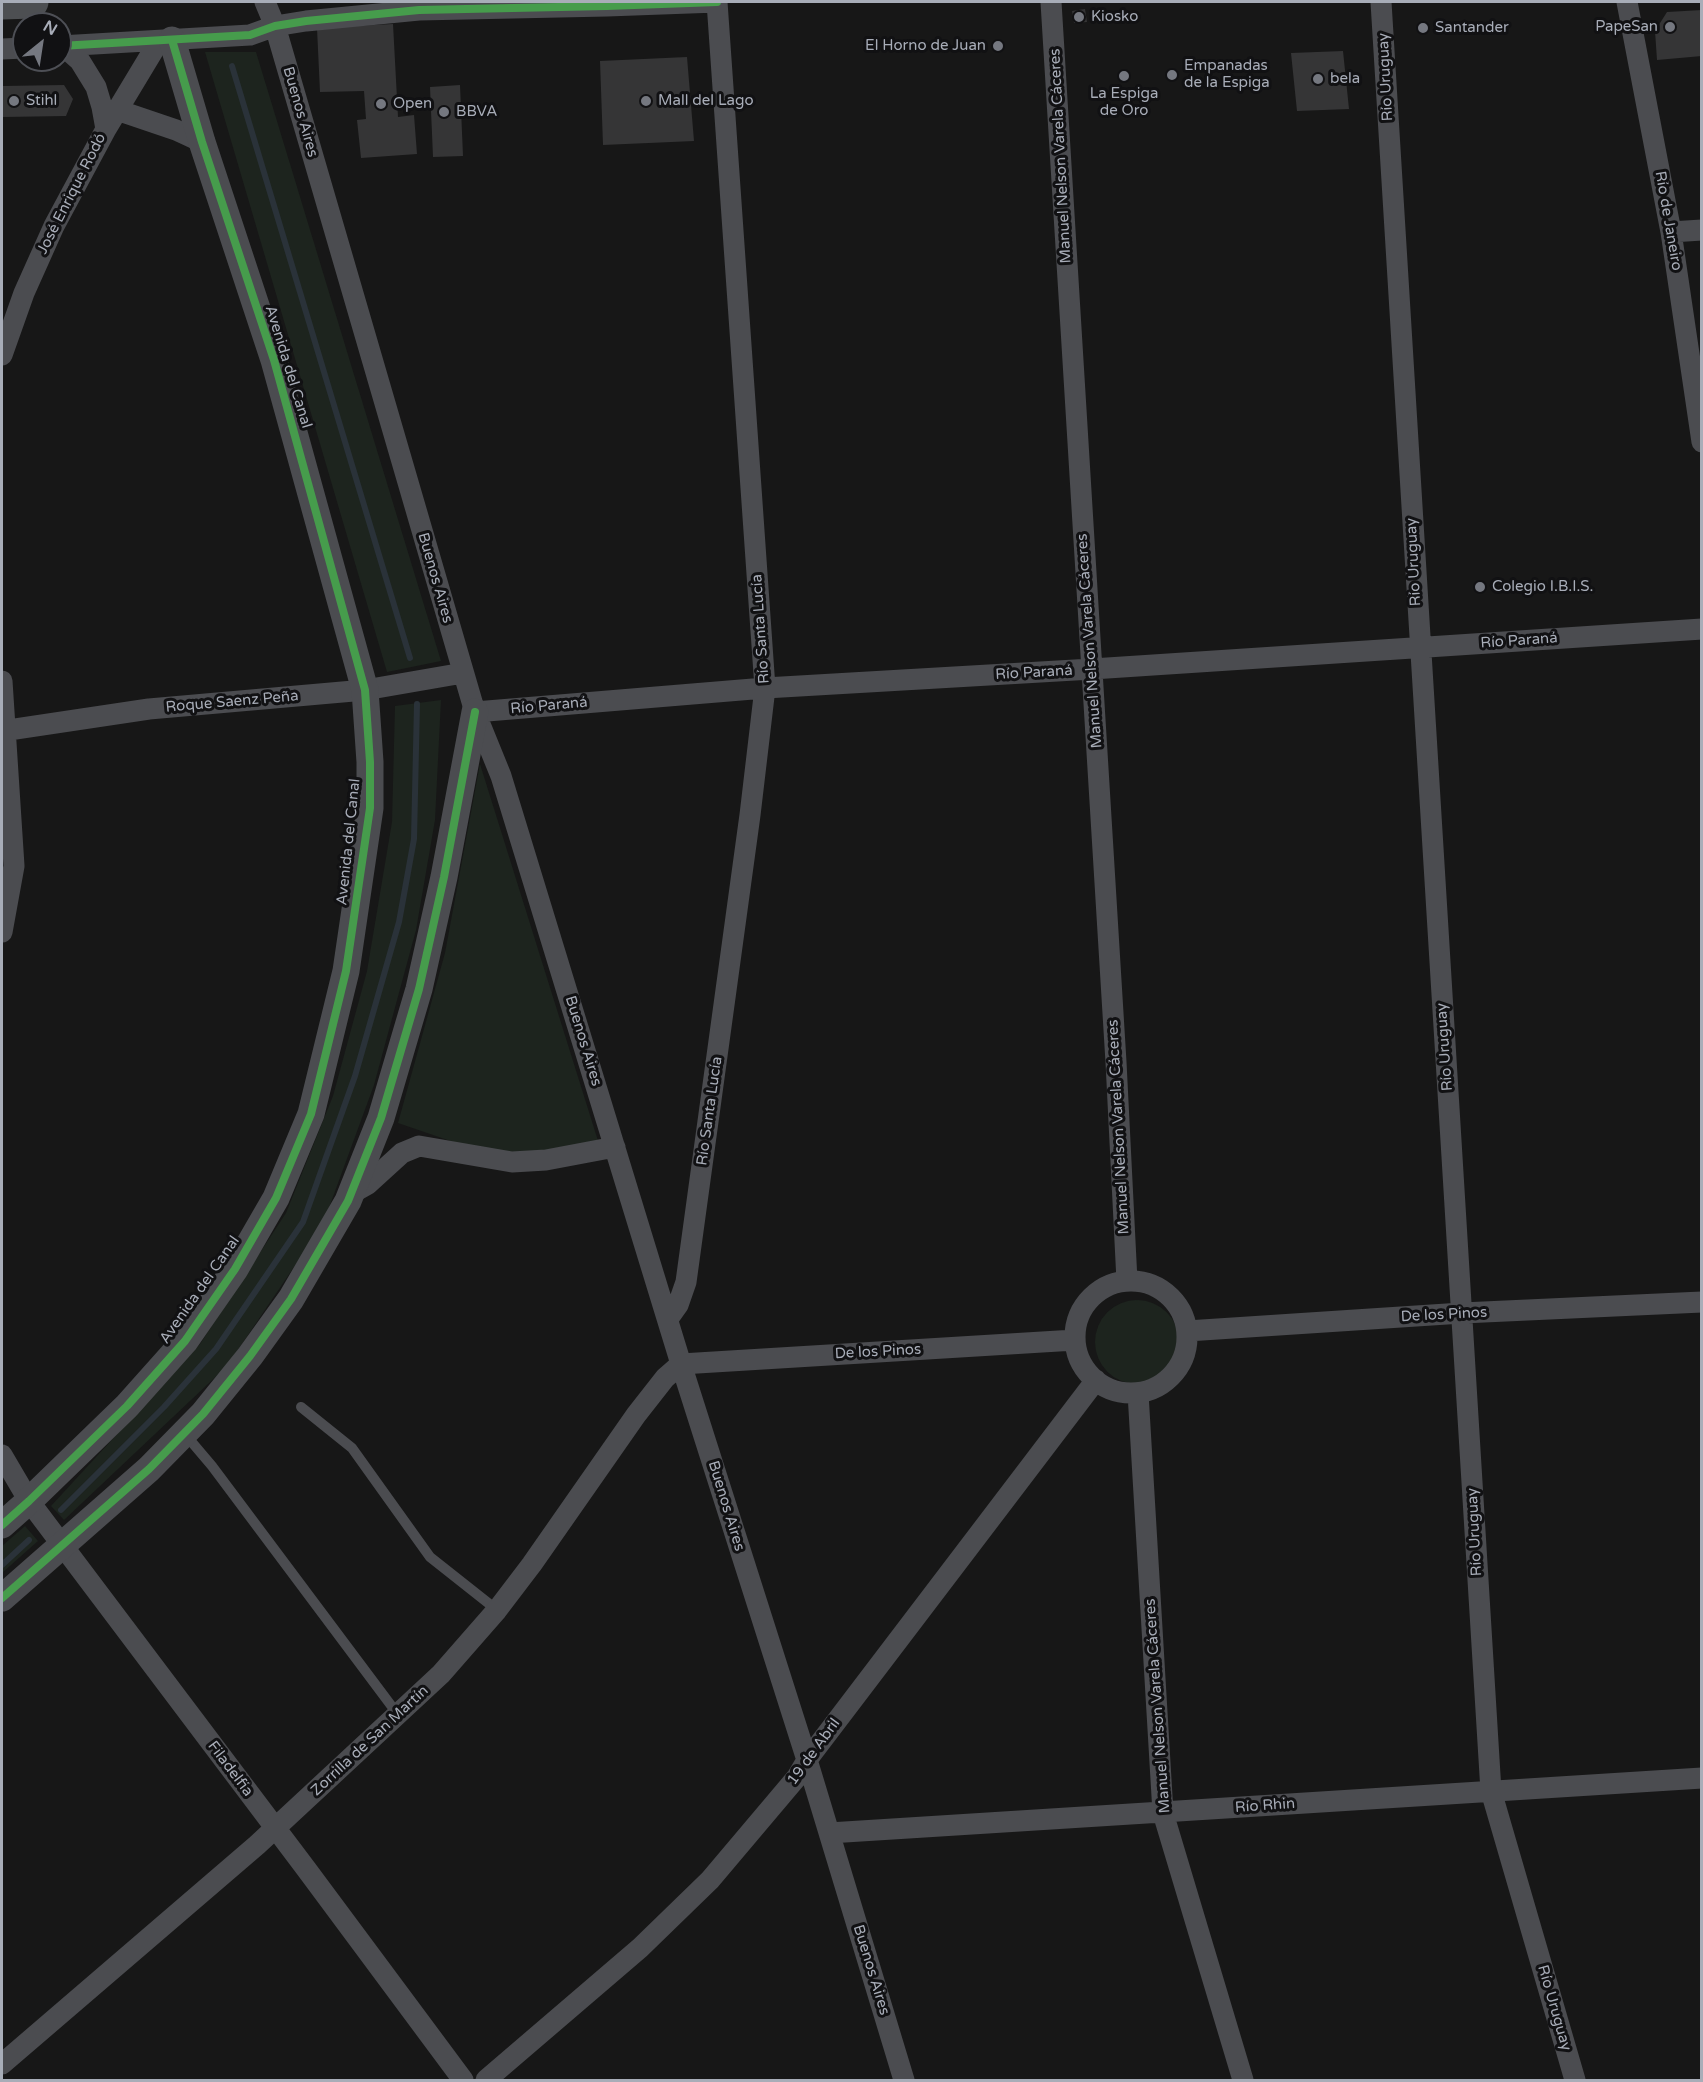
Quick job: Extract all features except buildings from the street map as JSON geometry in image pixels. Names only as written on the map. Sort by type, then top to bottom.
[{"type":"main road","points":[[2,3],[32,2]]},
{"type":"street","name":"Buenos Aires","points":[[265,2],[275,27],[463,673],[475,712],[501,776],[681,1364],[807,1760],[904,2080]]},
{"type":"street","points":[[72,45],[250,34],[306,21],[423,6],[607,6],[717,2]]},
{"type":"street","name":"Río Santa Lucía","points":[[668,1319],[678,1305],[686,1282],[750,815],[765,688],[717,2]]},
{"type":"street","name":"Manuel Nelson Varela Cáceres","points":[[1051,2],[1116,1062],[1127,1281]]},
{"type":"street","name":"Río Uruguay","points":[[1381,2],[1491,1791],[1575,2080]]},
{"type":"street","name":"Río de Janeiro","points":[[1627,2],[1671,232],[1701,442]]},
{"type":"street","name":"José Enrique Rodó","points":[[2,355],[24,293],[54,226],[117,110],[166,41]]},
{"type":"street","name":"Avenida del Canal","points":[[2,1525],[127,1406],[185,1341],[235,1269],[281,1187],[311,1114],[346,971],[370,808],[366,690],[274,360],[166,41]]},
{"type":"street","points":[[72,55],[80,61],[96,87],[106,129]]},
{"type":"street","points":[[117,110],[176,130],[202,142]]},
{"type":"street","points":[[1671,232],[1701,230]]},
{"type":"street","name":"Río Paraná","points":[[475,712],[765,688],[1701,629]]},
{"type":"street","name":"Roque Saenz Peña","points":[[4,730],[148,709],[366,690],[463,673]]},
{"type":"street","points":[[2,681],[14,866],[2,932]]},
{"type":"street","points":[[2,1598],[149,1469],[203,1414],[250,1356],[291,1299],[352,1193],[381,1118],[419,989],[444,877],[475,712]]},
{"type":"street","points":[[352,1193],[368,1184],[402,1153],[419,1146],[512,1162],[546,1160],[615,1148]]},
{"type":"street","points":[[1127,1281],[1144,1283],[1160,1289],[1173,1300],[1183,1315],[1187,1331],[1186,1348],[1180,1365],[1169,1379],[1155,1388],[1138,1393],[1116,1390],[1096,1380],[1085,1369],[1078,1355],[1075,1340],[1077,1323],[1084,1307],[1095,1294],[1110,1285],[1127,1281]]},
{"type":"street","name":"De los Pinos","points":[[1187,1331],[1462,1313],[1701,1302]]},
{"type":"street","name":"De los Pinos","points":[[681,1364],[1075,1340]]},
{"type":"street","name":"Zorrilla de San Martín","points":[[2,2064],[275,1829],[399,1716],[441,1674],[497,1610],[636,1415],[666,1378],[681,1364]]},
{"type":"street","name":"19 de Abril","points":[[486,2080],[640,1948],[702,1888],[798,1777],[807,1760],[1096,1380]]},
{"type":"street","name":"Manuel Nelson Varela Cáceres","points":[[1138,1393],[1163,1813],[1243,2080]]},
{"type":"street","name":"Filadelfia","points":[[2,1455],[29,1501],[463,2080]]},
{"type":"street","name":"Río Rhin","points":[[829,1833],[1701,1778]]},
{"type":"lane","points":[[301,1407],[352,1448],[430,1557],[497,1610]]},
{"type":"lane","points":[[184,1433],[212,1466],[399,1716]]},
{"type":"shaded area","points":[[205,52],[256,52],[441,661],[387,672]]},
{"type":"shaded area","points":[[441,700],[435,820],[416,930],[374,1085],[323,1224],[227,1366],[64,1520],[51,1506],[200,1344],[286,1213],[333,1096],[367,971],[392,822],[395,706]]},
{"type":"shaded area","points":[[480,764],[599,1144],[503,1159],[398,1123],[445,953]]},
{"type":"shaded area","points":[[1137,1300],[1153,1303],[1167,1312],[1176,1326],[1179,1342],[1176,1358],[1167,1372],[1153,1381],[1137,1384],[1121,1381],[1107,1372],[1098,1358],[1095,1342],[1098,1326],[1107,1312],[1121,1303]]},
{"type":"shaded area","points":[[25,1526],[38,1541],[2,1573],[2,1546]]},
{"type":"waterway","points":[[232,66],[410,658]]},
{"type":"waterway","points":[[61,1510],[164,1407],[216,1349],[303,1222],[355,1076],[399,922],[414,839],[417,704]]},
{"type":"waterway","points":[[2,1565],[29,1540]]},
{"type":"cycle path","points":[[72,45],[250,35],[275,26],[306,21],[419,10],[717,2]]},
{"type":"cycle path","points":[[2,1525],[127,1406],[185,1341],[235,1269],[276,1198],[311,1114],[346,971],[370,808],[370,762],[365,690],[274,360],[202,142],[172,40]]},
{"type":"cycle path","points":[[2,1598],[149,1469],[203,1414],[250,1356],[291,1299],[348,1201],[381,1118],[419,989],[444,877],[475,712]]},
{"type":"place","name":"Kiosko","points":[[1079,17]]},
{"type":"place","name":"PapeSan","points":[[1670,27]]},
{"type":"place","name":"Santander","points":[[1423,28]]},
{"type":"place","name":"El Horno de Juan","points":[[998,46]]},
{"type":"place","name":"Empanadas de la Espiga","points":[[1172,75]]},
{"type":"place","name":"La Espiga de Oro","points":[[1124,76]]},
{"type":"place","name":"bela","points":[[1318,79]]},
{"type":"place","name":"Stihl","points":[[14,101]]},
{"type":"place","name":"Mall del Lago","points":[[646,101]]},
{"type":"place","name":"Open","points":[[381,104]]},
{"type":"place","name":"BBVA","points":[[444,112]]},
{"type":"place","name":"Colegio I.B.I.S.","points":[[1480,587]]}]
